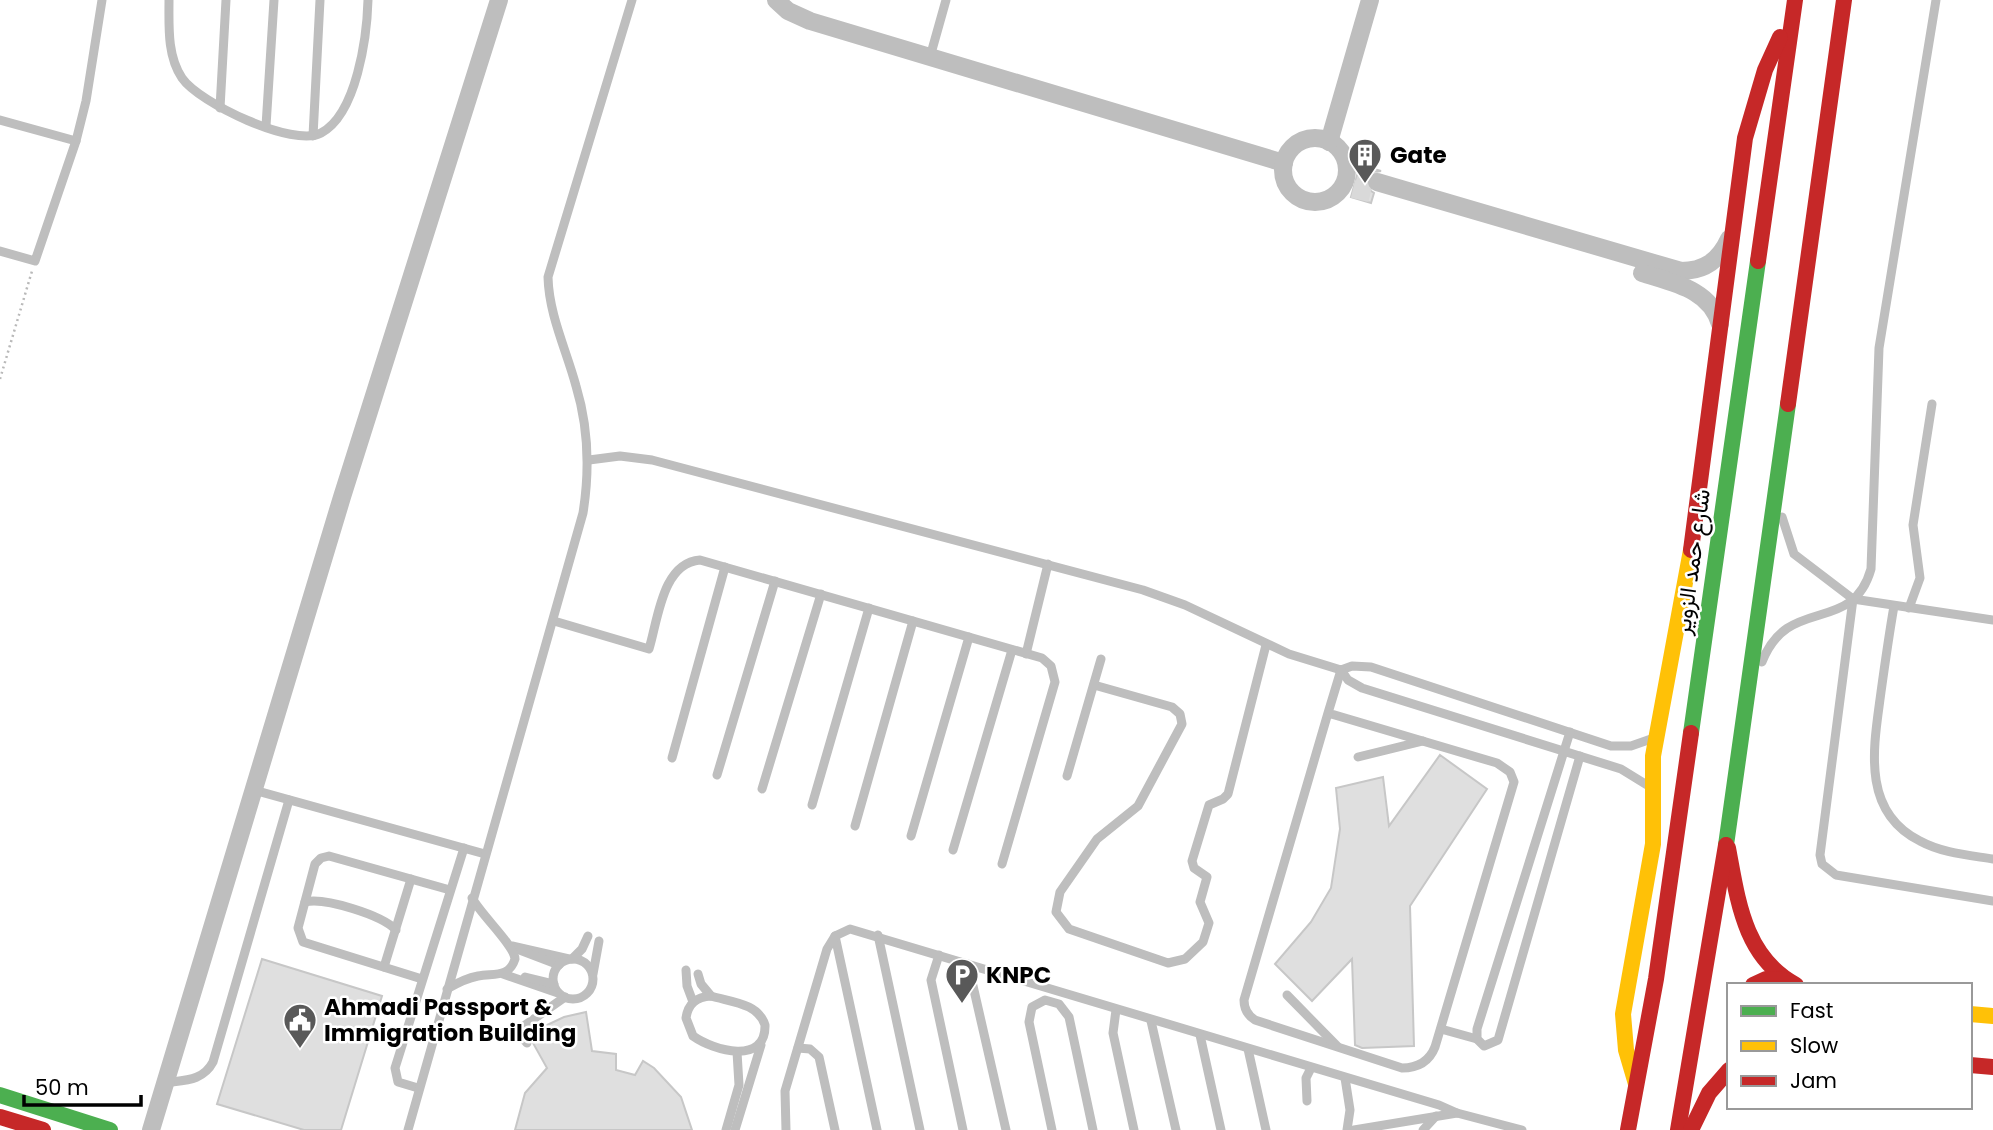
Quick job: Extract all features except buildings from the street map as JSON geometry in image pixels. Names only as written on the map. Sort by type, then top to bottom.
[{"type":"main road","points":[[1678,1130],[1702,1003],[1726,839],[1843,0]]},
{"type":"main road","points":[[1637,1087],[1626,1050],[1623,1014],[1653,844],[1652,791],[1656,736],[1686,582],[1749,119],[1765,70],[1794,6]]},
{"type":"main road","name":"شارع حمد الزوير","points":[[1628,1130],[1656,979],[1794,6]]},
{"type":"main road","points":[[1726,839],[1748,933],[1770,970],[1790,983]]},
{"type":"main road","points":[[1757,983],[1766,979],[1790,983]]},
{"type":"main road","points":[[1972,1014],[1993,1016]]},
{"type":"main road","points":[[1972,1065],[1993,1067]]},
{"type":"main road","points":[[1691,1130],[1709,1093],[1727,1071]]},
{"type":"main road","points":[[0,1095],[110,1130]]},
{"type":"main road","points":[[0,1118],[43,1130]]},
{"type":"street","points":[[483,45],[491,0]]},
{"type":"street","points":[[151,1130],[499,0]]},
{"type":"street","points":[[776,0],[810,22],[1284,163]]},
{"type":"street","points":[[1329,142],[1370,0]]},
{"type":"street","points":[[1314,138],[1329,142],[1342,155],[1349,180],[1319,202],[1297,197],[1284,179],[1284,163],[1293,147],[1314,138]]},
{"type":"street","points":[[1721,331],[1709,303],[1679,285],[1376,188],[1681,271],[1698,269],[1714,261],[1726,246],[1735,219]]},
{"type":"lane","points":[[0,251],[35,261],[76,141],[86,101],[102,0]]},
{"type":"lane","points":[[169,0],[170,41],[176,67],[195,93],[220,108],[291,136],[313,136],[332,124],[353,85],[366,40],[368,0]]},
{"type":"lane","points":[[220,108],[226,0]]},
{"type":"lane","points":[[267,126],[274,0]]},
{"type":"lane","points":[[313,136],[320,0]]},
{"type":"lane","points":[[408,1130],[580,523],[589,460],[584,420],[552,311],[548,277],[632,0]]},
{"type":"lane","points":[[930,57],[946,0]]},
{"type":"lane","points":[[1744,713],[1764,658],[1782,630],[1799,621],[1838,611],[1866,584],[1872,561],[1879,348],[1936,0]]},
{"type":"lane","points":[[0,120],[76,141]]},
{"type":"lane","points":[[1909,608],[1920,578],[1913,532],[1932,404]]},
{"type":"lane","points":[[589,460],[620,456],[652,460],[1164,597],[1266,645],[1341,670],[1348,680],[1362,688],[1630,773],[1652,791]]},
{"type":"lane","points":[[1780,456],[1782,514],[1794,554],[1806,566],[1838,584],[1853,599],[1993,620]]},
{"type":"lane","points":[[554,621],[649,649],[674,572],[692,561],[725,566],[1047,662],[1054,671],[1055,682],[1002,864]]},
{"type":"lane","points":[[1026,654],[1048,565]]},
{"type":"lane","points":[[672,758],[725,566]]},
{"type":"lane","points":[[717,775],[775,581]]},
{"type":"lane","points":[[762,789],[821,594]]},
{"type":"lane","points":[[1853,599],[1820,855],[1822,864],[1836,875],[1993,901]]},
{"type":"lane","points":[[1894,606],[1872,754],[1879,793],[1891,818],[1920,842],[1950,852],[1993,859]]},
{"type":"lane","points":[[812,805],[869,608]]},
{"type":"lane","points":[[855,826],[913,621]]},
{"type":"lane","points":[[911,836],[969,638]]},
{"type":"lane","points":[[1094,685],[1172,707],[1180,714],[1181,724],[1138,806],[1128,817],[1100,834],[1060,892],[1056,912],[1063,924],[1076,933],[1152,960],[1175,962],[1196,951],[1209,927],[1200,902],[1207,877],[1196,870],[1192,861],[1209,805],[1228,794],[1266,645]]},
{"type":"lane","points":[[953,850],[1012,650]]},
{"type":"lane","points":[[1068,776],[1101,659]]},
{"type":"lane","points":[[1341,670],[1352,666],[1371,667],[1621,747],[1642,744],[1656,736]]},
{"type":"lane","points":[[1328,713],[1502,765],[1510,772],[1514,782],[1441,1029],[1428,1059],[1410,1068],[1255,1020],[1247,1014],[1244,1004],[1328,713],[1341,670]]},
{"type":"lane","points":[[1477,1039],[1481,1016],[1570,732]]},
{"type":"lane","points":[[1358,757],[1423,741]]},
{"type":"lane","points":[[1441,1029],[1477,1039],[1484,1046],[1498,1040],[1580,756]]},
{"type":"lane","points":[[254,790],[485,854]]},
{"type":"lane","points":[[165,1083],[196,1079],[206,1072],[213,1062],[289,800]]},
{"type":"lane","points":[[418,1088],[398,1082],[394,1072],[464,848]]},
{"type":"lane","points":[[422,979],[303,942],[298,928],[315,864],[325,856],[450,890]]},
{"type":"lane","points":[[384,967],[411,879]]},
{"type":"lane","points":[[472,898],[485,920],[512,946],[527,955],[559,965]]},
{"type":"lane","points":[[305,902],[324,901],[379,918],[396,930]]},
{"type":"lane","points":[[786,1130],[784,1097],[827,949],[835,936],[850,929],[878,935],[1151,1021],[1439,1105],[1457,1113],[1522,1130]]},
{"type":"lane","points":[[878,935],[920,1130]]},
{"type":"lane","points":[[559,992],[554,974],[559,965],[582,949],[588,936]]},
{"type":"lane","points":[[835,936],[877,1130]]},
{"type":"lane","points":[[447,989],[468,979],[503,974],[577,999],[588,993],[599,941]]},
{"type":"lane","points":[[512,946],[588,965],[593,976]]},
{"type":"lane","points":[[503,974],[513,966],[515,953],[512,946]]},
{"type":"lane","points":[[939,954],[931,980],[963,1130]]},
{"type":"lane","points":[[968,964],[1006,1130]]},
{"type":"lane","points":[[686,970],[687,986],[693,1002]]},
{"type":"lane","points":[[698,974],[701,985],[711,996],[749,1007],[760,1014],[765,1025],[735,1130]]},
{"type":"lane","points":[[527,1043],[521,1036],[521,1028],[559,992]]},
{"type":"lane","points":[[1287,995],[1338,1047]]},
{"type":"lane","points":[[711,996],[693,1002],[685,1018],[693,1035],[737,1052],[754,1050],[761,1045]]},
{"type":"lane","points":[[1052,1130],[1029,1022],[1031,1007],[1045,1000],[1059,1004],[1069,1017],[1093,1130]]},
{"type":"lane","points":[[1116,1010],[1113,1033],[1135,1130]]},
{"type":"lane","points":[[1151,1021],[1176,1130]]},
{"type":"lane","points":[[1200,1035],[1221,1130]]},
{"type":"lane","points":[[798,1048],[810,1049],[819,1057],[835,1130]]},
{"type":"lane","points":[[1248,1049],[1266,1130]]},
{"type":"lane","points":[[726,1130],[738,1085],[737,1052]]},
{"type":"lane","points":[[1307,1101],[1306,1078],[1311,1068]]},
{"type":"lane","points":[[1345,1078],[1350,1110],[1347,1130]]},
{"type":"lane","points":[[1354,1130],[1457,1113]]},
{"type":"lane","points":[[1423,1130],[1436,1116]]},
{"type":"path","points":[[0,379],[35,261]]},
{"type":"tunnel","points":[[1358,175],[1377,182]]},
{"type":"tunnel","points":[[1353,189],[1374,194]]},
{"type":"traffic: fast","points":[[1691,733],[1758,261]]},
{"type":"traffic: fast","points":[[1726,845],[1788,404]]},
{"type":"traffic: fast","points":[[0,1095],[110,1130]]},
{"type":"traffic: slow","points":[[1636,1084],[1626,1050],[1623,1014],[1653,844],[1653,756],[1691,550]]},
{"type":"traffic: slow","points":[[1972,1014],[1993,1016]]},
{"type":"traffic: jam","points":[[1758,261],[1795,0]]},
{"type":"traffic: jam","points":[[1788,404],[1844,0]]},
{"type":"traffic: jam","points":[[1691,550],[1745,138],[1765,70],[1780,37]]},
{"type":"traffic: jam","points":[[1628,1130],[1656,979],[1691,733]]},
{"type":"traffic: jam","points":[[1678,1130],[1726,845]]},
{"type":"traffic: jam","points":[[1728,848],[1740,907],[1754,943],[1765,959],[1793,983]]},
{"type":"traffic: jam","points":[[1757,983],[1766,979],[1783,980]]},
{"type":"traffic: jam","points":[[1972,1065],[1993,1067]]},
{"type":"traffic: jam","points":[[1691,1130],[1709,1093],[1727,1072]]},
{"type":"traffic: jam","points":[[0,1117],[43,1130]]},
{"type":"place","name":"Gate","points":[[1365,185]]},
{"type":"place","name":"KNPC","points":[[962,1005]]},
{"type":"place","name":"Ahmadi Passport & Immigration Building","points":[[300,1050]]}]
